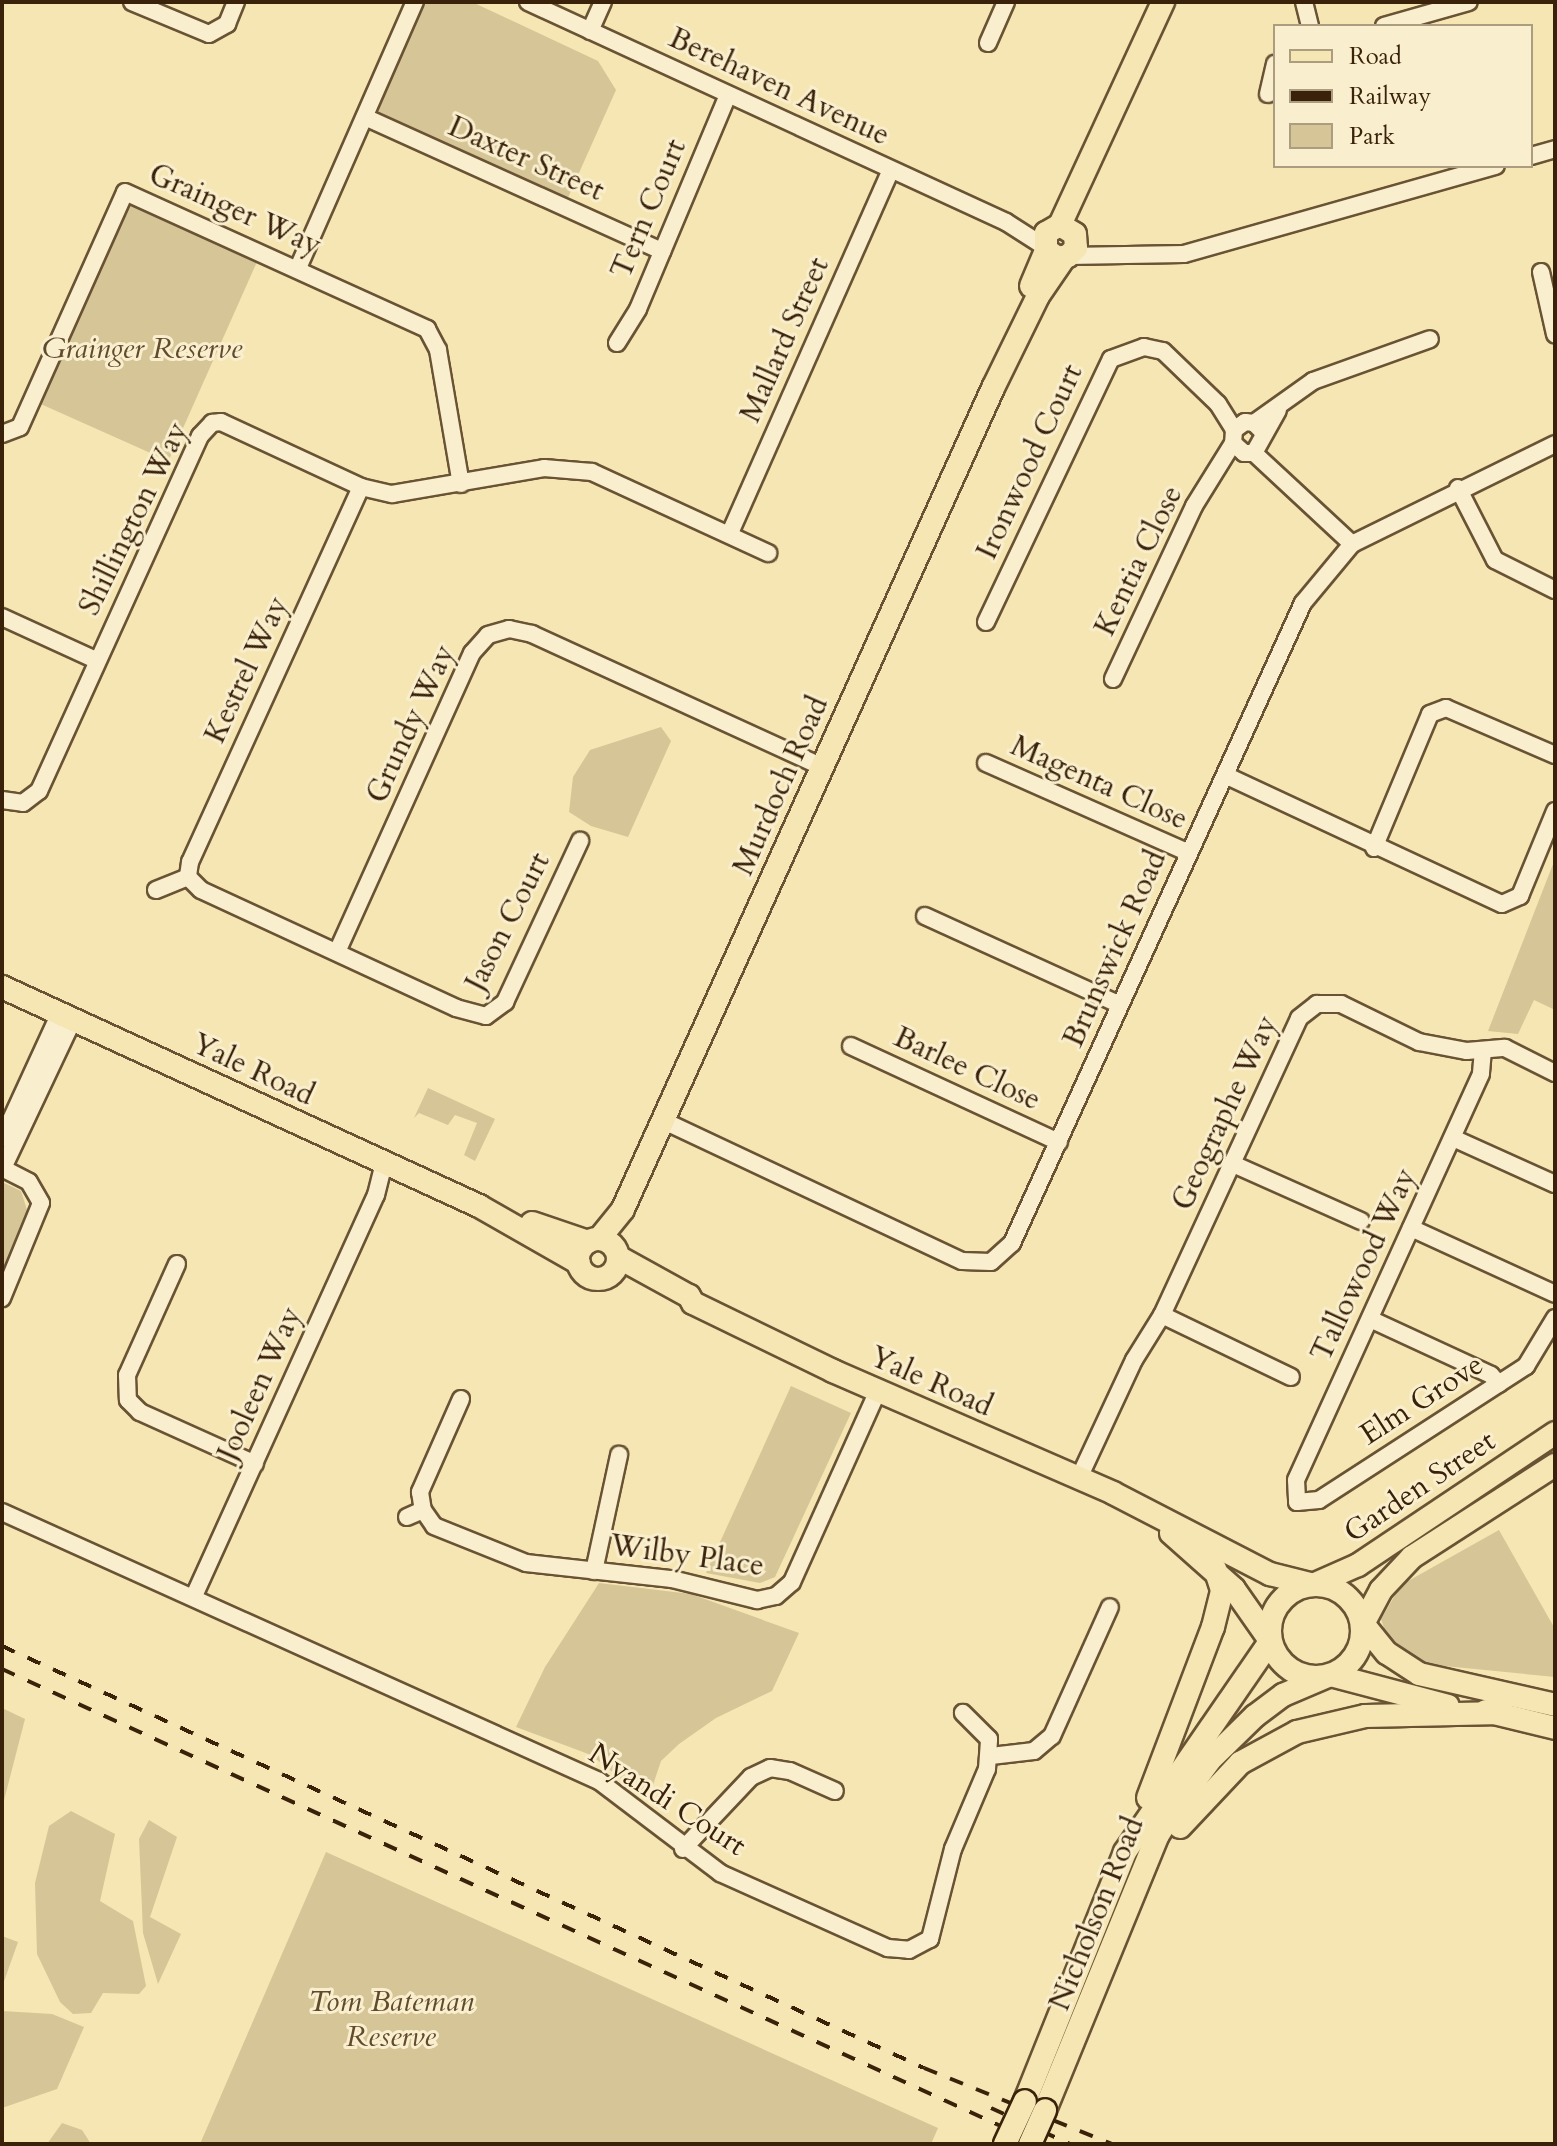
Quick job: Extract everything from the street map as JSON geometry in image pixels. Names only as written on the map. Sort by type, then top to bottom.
[{"type":"main road","name":"Murdoch Road","points":[[579,1263],[606,1253],[623,1209],[1061,242],[1082,185],[1163,2]]},
{"type":"main road","name":"Yale Road","points":[[2,987],[479,1206],[579,1263],[591,1278],[606,1253]]},
{"type":"main road","name":"Yale Road","points":[[479,1206],[496,1205],[554,1233],[606,1253],[689,1296],[693,1303],[878,1391],[1146,1510],[1270,1574],[1312,1584]]},
{"type":"main road","name":"Garden Street","points":[[1312,1584],[1358,1565],[1555,1433]]},
{"type":"main road","points":[[1514,1460],[1533,1464],[1555,1450]]},
{"type":"main road","name":"Garden Street","points":[[1364,1623],[1381,1590],[1412,1557],[1555,1465]]},
{"type":"main road","name":"Yale Road","points":[[1146,1510],[1215,1569],[1269,1640]]},
{"type":"main road","points":[[1125,1852],[1201,1666],[1222,1590],[1215,1569]]},
{"type":"main road","points":[[1555,1705],[1501,1702],[1427,1702],[1330,1676],[1293,1670],[1269,1640],[1283,1597],[1312,1584],[1345,1595],[1387,1653],[1419,1674],[1501,1702],[1555,1728]]},
{"type":"main road","points":[[1330,1676],[1356,1656],[1364,1623]]},
{"type":"main road","name":"Nicholson Road","points":[[1030,2144],[1035,2106],[1125,1852],[1269,1640]]},
{"type":"main road","name":"Nicholson Road","points":[[1005,2144],[1035,2106],[1133,1897],[1158,1835],[1210,1760],[1283,1695],[1330,1676]]},
{"type":"main road","points":[[1133,1897],[1152,1879],[1195,1805],[1231,1770],[1271,1744],[1365,1716],[1501,1702],[1526,1689],[1555,1697]]},
{"type":"street","points":[[132,2],[209,34],[227,24],[236,2]]},
{"type":"street","points":[[298,268],[367,118],[415,2]]},
{"type":"street","name":"Berehaven Avenue","points":[[528,2],[1006,222],[1061,242],[1113,256],[1149,258],[1219,246],[1476,169]]},
{"type":"street","points":[[590,31],[603,2]]},
{"type":"street","points":[[988,43],[1006,2]]},
{"type":"street","points":[[1304,2],[1310,24]]},
{"type":"street","points":[[1392,24],[1469,2]]},
{"type":"street","points":[[1268,94],[1273,73]]},
{"type":"street","name":"Tern Court","points":[[617,343],[638,309],[728,95]]},
{"type":"street","name":"Daxter Street","points":[[367,118],[662,251]]},
{"type":"street","points":[[1533,155],[1555,149]]},
{"type":"street","name":"Mallard Street","points":[[730,533],[891,170]]},
{"type":"street","name":"Grainger Way","points":[[2,434],[20,427],[125,192],[427,329],[438,350],[461,484]]},
{"type":"street","points":[[1541,272],[1555,334]]},
{"type":"street","name":"Kentia Close","points":[[1113,679],[1194,506],[1218,468],[1313,381],[1430,339]]},
{"type":"street","name":"Ironwood Court","points":[[986,622],[1111,359],[1144,347],[1163,351],[1352,544]]},
{"type":"street","name":"Shillington Way","points":[[2,800],[23,803],[39,791],[200,436],[212,423],[221,422],[361,487],[411,494],[544,468],[576,469],[730,533],[768,553]]},
{"type":"street","name":"Brunswick Road","points":[[664,1121],[962,1261],[991,1262],[1012,1243],[1227,776],[1303,603],[1352,544],[1458,488],[1555,444]]},
{"type":"street","name":"Kestrel Way","points":[[188,877],[190,862],[361,487]]},
{"type":"street","points":[[1458,488],[1495,560],[1555,590]]},
{"type":"street","points":[[2,617],[96,660]]},
{"type":"street","name":"Grundy Way","points":[[337,952],[472,653],[488,635],[509,629],[532,634],[822,767]]},
{"type":"street","points":[[1374,848],[1430,714],[1446,708],[1555,755]]},
{"type":"street","name":"Magenta Close","points":[[986,763],[1189,853]]},
{"type":"street","points":[[1227,776],[1374,848],[1502,904],[1520,896],[1555,811]]},
{"type":"street","name":"Jason Court","points":[[337,952],[478,1016],[493,1014],[505,1002],[580,841]]},
{"type":"street","points":[[156,890],[188,877],[201,890],[337,952]]},
{"type":"street","points":[[925,916],[1120,1005]]},
{"type":"street","name":"Geographe Way","points":[[1078,1480],[1134,1360],[1162,1315],[1299,1018],[1317,1004],[1341,1004],[1419,1042],[1475,1050],[1505,1048],[1555,1073]]},
{"type":"street","points":[[2,1139],[67,1017]]},
{"type":"street","points":[[2,1298],[41,1203],[29,1182],[2,1168],[67,1017]]},
{"type":"street","name":"Barlee Close","points":[[851,1046],[1059,1142]]},
{"type":"street","name":"Tallowood Way","points":[[1297,1502],[1296,1480],[1481,1074],[1475,1050]]},
{"type":"street","points":[[1453,1138],[1555,1184]]},
{"type":"street","points":[[1233,1164],[1361,1221]]},
{"type":"street","name":"Jooleen Way","points":[[194,1596],[390,1166]]},
{"type":"street","points":[[1411,1228],[1555,1294]]},
{"type":"street","points":[[177,1264],[127,1375],[122,1404],[255,1464]]},
{"type":"street","points":[[1162,1315],[1291,1377]]},
{"type":"street","name":"Elm Grove","points":[[1297,1502],[1319,1500],[1533,1360],[1555,1318]]},
{"type":"street","points":[[1370,1319],[1491,1375],[1499,1384]]},
{"type":"street","name":"Wilby Place","points":[[461,1399],[422,1483],[415,1514],[496,1555],[594,1571],[672,1579],[757,1600],[776,1596],[792,1582],[878,1391]]},
{"type":"street","points":[[594,1571],[619,1455]]},
{"type":"street","name":"Nyandi Court","points":[[2,1512],[599,1781],[683,1849],[734,1879],[888,1948],[909,1950],[930,1939],[938,1921],[953,1849],[991,1756]]},
{"type":"street","points":[[963,1713],[989,1739],[991,1756],[1034,1751],[1052,1736],[1110,1607]]},
{"type":"street","points":[[683,1849],[751,1777],[770,1768],[790,1771],[835,1791]]},
{"type":"green space","points":[[420,2],[472,2],[598,61],[616,90],[566,202],[382,118],[374,102]]},
{"type":"green space","name":"Grainger Reserve","points":[[125,192],[261,253],[168,461],[32,400]]},
{"type":"green space","points":[[661,727],[671,741],[628,837],[591,826],[569,812],[573,777],[590,750]]},
{"type":"green space","points":[[1555,859],[1555,1010],[1534,1000],[1518,1034],[1488,1031]]},
{"type":"green space","points":[[428,1088],[495,1119],[475,1161],[464,1155],[477,1123],[455,1115],[448,1125],[419,1113],[414,1118]]},
{"type":"green space","points":[[2,1182],[21,1191],[28,1213],[2,1272]]},
{"type":"green space","points":[[791,1386],[851,1413],[775,1577],[760,1583],[706,1573]]},
{"type":"green space","points":[[1499,1530],[1555,1629],[1555,1677],[1418,1661],[1386,1634],[1381,1619],[1401,1585]]},
{"type":"green space","points":[[599,1583],[691,1594],[799,1633],[772,1691],[716,1718],[679,1744],[661,1761],[648,1800],[591,1755],[516,1727],[545,1667]]},
{"type":"green space","points":[[2,1708],[25,1719],[2,1808]]},
{"type":"green space","points":[[71,1811],[115,1834],[100,1901],[133,1921],[146,1986],[139,1994],[103,1993],[91,2013],[73,2014],[60,2002],[37,1954],[35,1883],[49,1826]]},
{"type":"green space","points":[[149,1820],[177,1837],[150,1917],[181,1934],[158,1984],[143,1933],[139,1839]]},
{"type":"green space","name":"Tom Bateman Reserve","points":[[326,1852],[938,2128],[931,2144],[200,2144]]},
{"type":"green space","points":[[2,1936],[18,1942],[2,1987]]},
{"type":"green space","points":[[2,2011],[52,2014],[84,2027],[57,2089],[2,2108]]},
{"type":"green space","points":[[62,2123],[82,2130],[91,2144],[47,2144]]},
{"type":"railway","points":[[2,1646],[924,2068],[1112,2144]]},
{"type":"railway","points":[[2,1669],[1040,2144]]},
{"type":"railway","points":[[991,2108],[1070,2144]]}]
